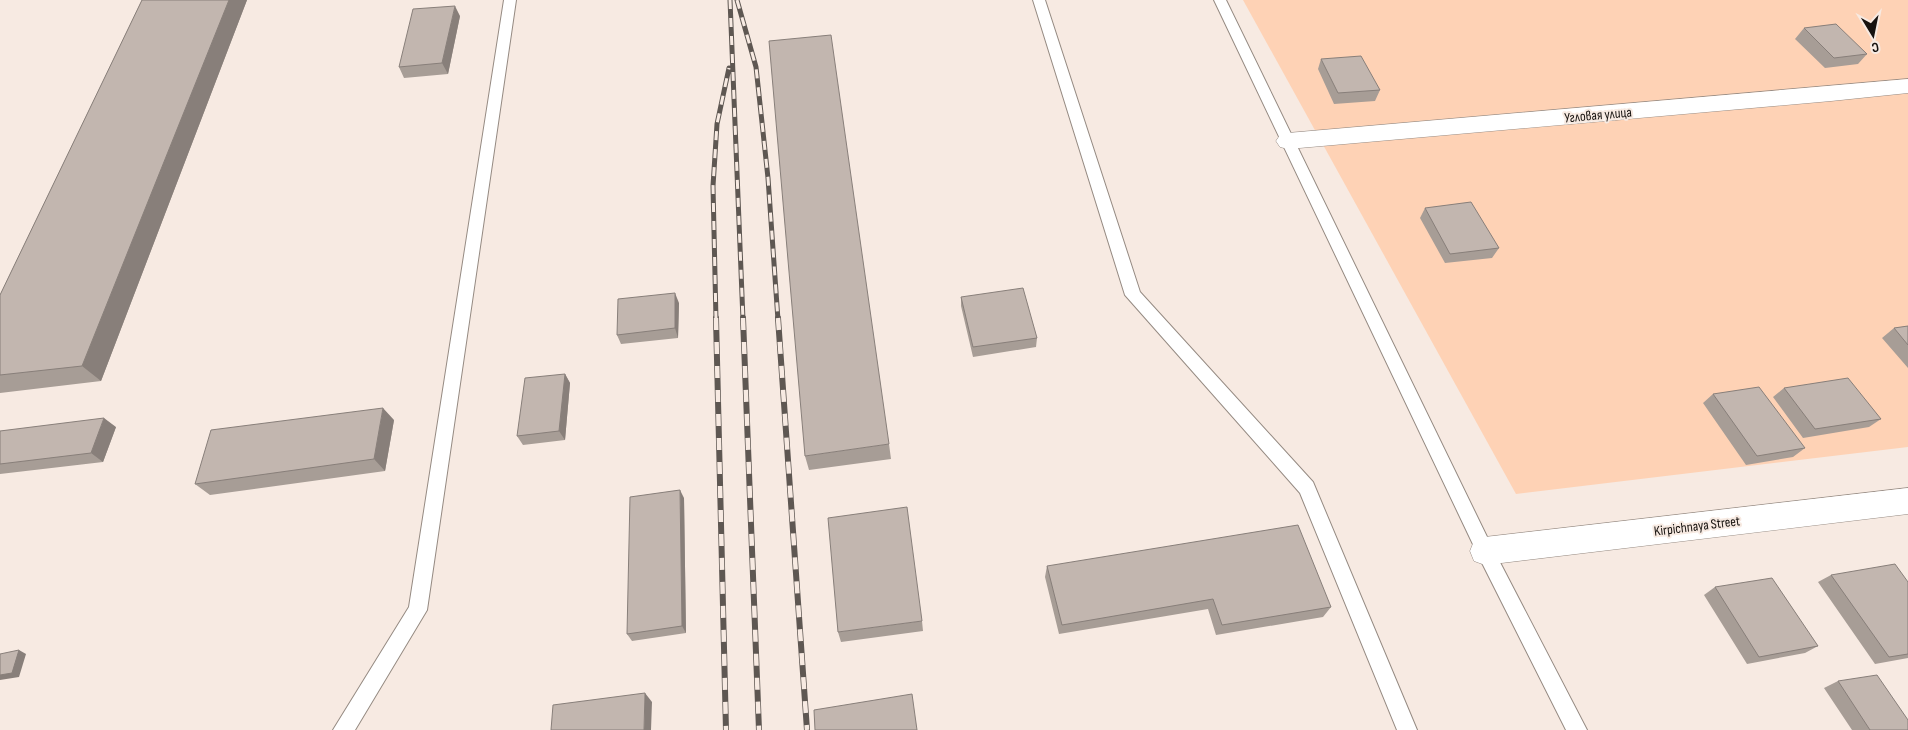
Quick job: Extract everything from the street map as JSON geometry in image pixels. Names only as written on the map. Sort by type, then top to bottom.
[{"type":"street","name":"Угловая улица","points":[[1288,141],[1388,130],[1764,101],[1908,86]]},
{"type":"street","name":"Kirpichnaya Street","points":[[1486,551],[1908,501]]},
{"type":"lane","points":[[344,730],[418,610],[510,0]]},
{"type":"lane","points":[[1039,0],[1132,295],[1307,488],[1407,730]]},
{"type":"lane","points":[[1220,0],[1486,551],[1577,730]]},
{"type":"shaded area","points":[[1243,0],[1908,0],[1908,447],[1516,494]]},
{"type":"building","points":[[142,0],[229,0],[82,366],[0,375],[0,295]]},
{"type":"building","points":[[455,6],[442,63],[399,67],[413,9]]},
{"type":"building","points":[[1836,24],[1867,54],[1834,58],[1804,28]]},
{"type":"building","points":[[831,35],[889,444],[805,456],[769,41]]},
{"type":"building","points":[[1361,56],[1380,90],[1338,93],[1321,59]]},
{"type":"building","points":[[1471,202],[1499,248],[1450,254],[1425,208]]},
{"type":"building","points":[[1023,288],[1037,338],[973,347],[961,297]]},
{"type":"building","points":[[675,293],[675,328],[617,335],[618,299]]},
{"type":"building","points":[[1908,326],[1908,345],[1894,328]]},
{"type":"building","points":[[565,374],[559,431],[517,436],[525,378]]},
{"type":"building","points":[[1848,378],[1881,419],[1815,429],[1784,388]]},
{"type":"building","points":[[1759,387],[1805,448],[1757,456],[1713,394]]},
{"type":"building","points":[[383,408],[374,459],[195,484],[211,430]]},
{"type":"building","points":[[104,418],[91,453],[0,464],[0,431]]},
{"type":"building","points":[[680,490],[682,626],[627,634],[630,497]]},
{"type":"building","points":[[907,507],[922,621],[838,632],[828,518]]},
{"type":"building","points":[[1298,525],[1331,607],[1222,625],[1213,599],[1062,625],[1047,566]]},
{"type":"building","points":[[1895,564],[1908,582],[1908,654],[1889,657],[1831,575]]},
{"type":"building","points":[[1772,578],[1818,646],[1759,657],[1715,587]]},
{"type":"building","points":[[19,650],[12,673],[0,675],[0,654]]},
{"type":"building","points":[[1877,675],[1908,720],[1908,730],[1870,730],[1838,681]]},
{"type":"building","points":[[645,693],[644,730],[551,730],[553,705]]},
{"type":"building","points":[[912,694],[917,730],[815,730],[814,710]]},
{"type":"railway","points":[[730,0],[743,320]]},
{"type":"railway","points":[[737,0],[756,67],[768,178],[778,320]]},
{"type":"railway","points":[[716,320],[713,186],[717,124],[729,68]]},
{"type":"railway","points":[[716,318],[726,730]]},
{"type":"railway","points":[[743,318],[759,730]]},
{"type":"railway","points":[[778,318],[807,730]]}]
